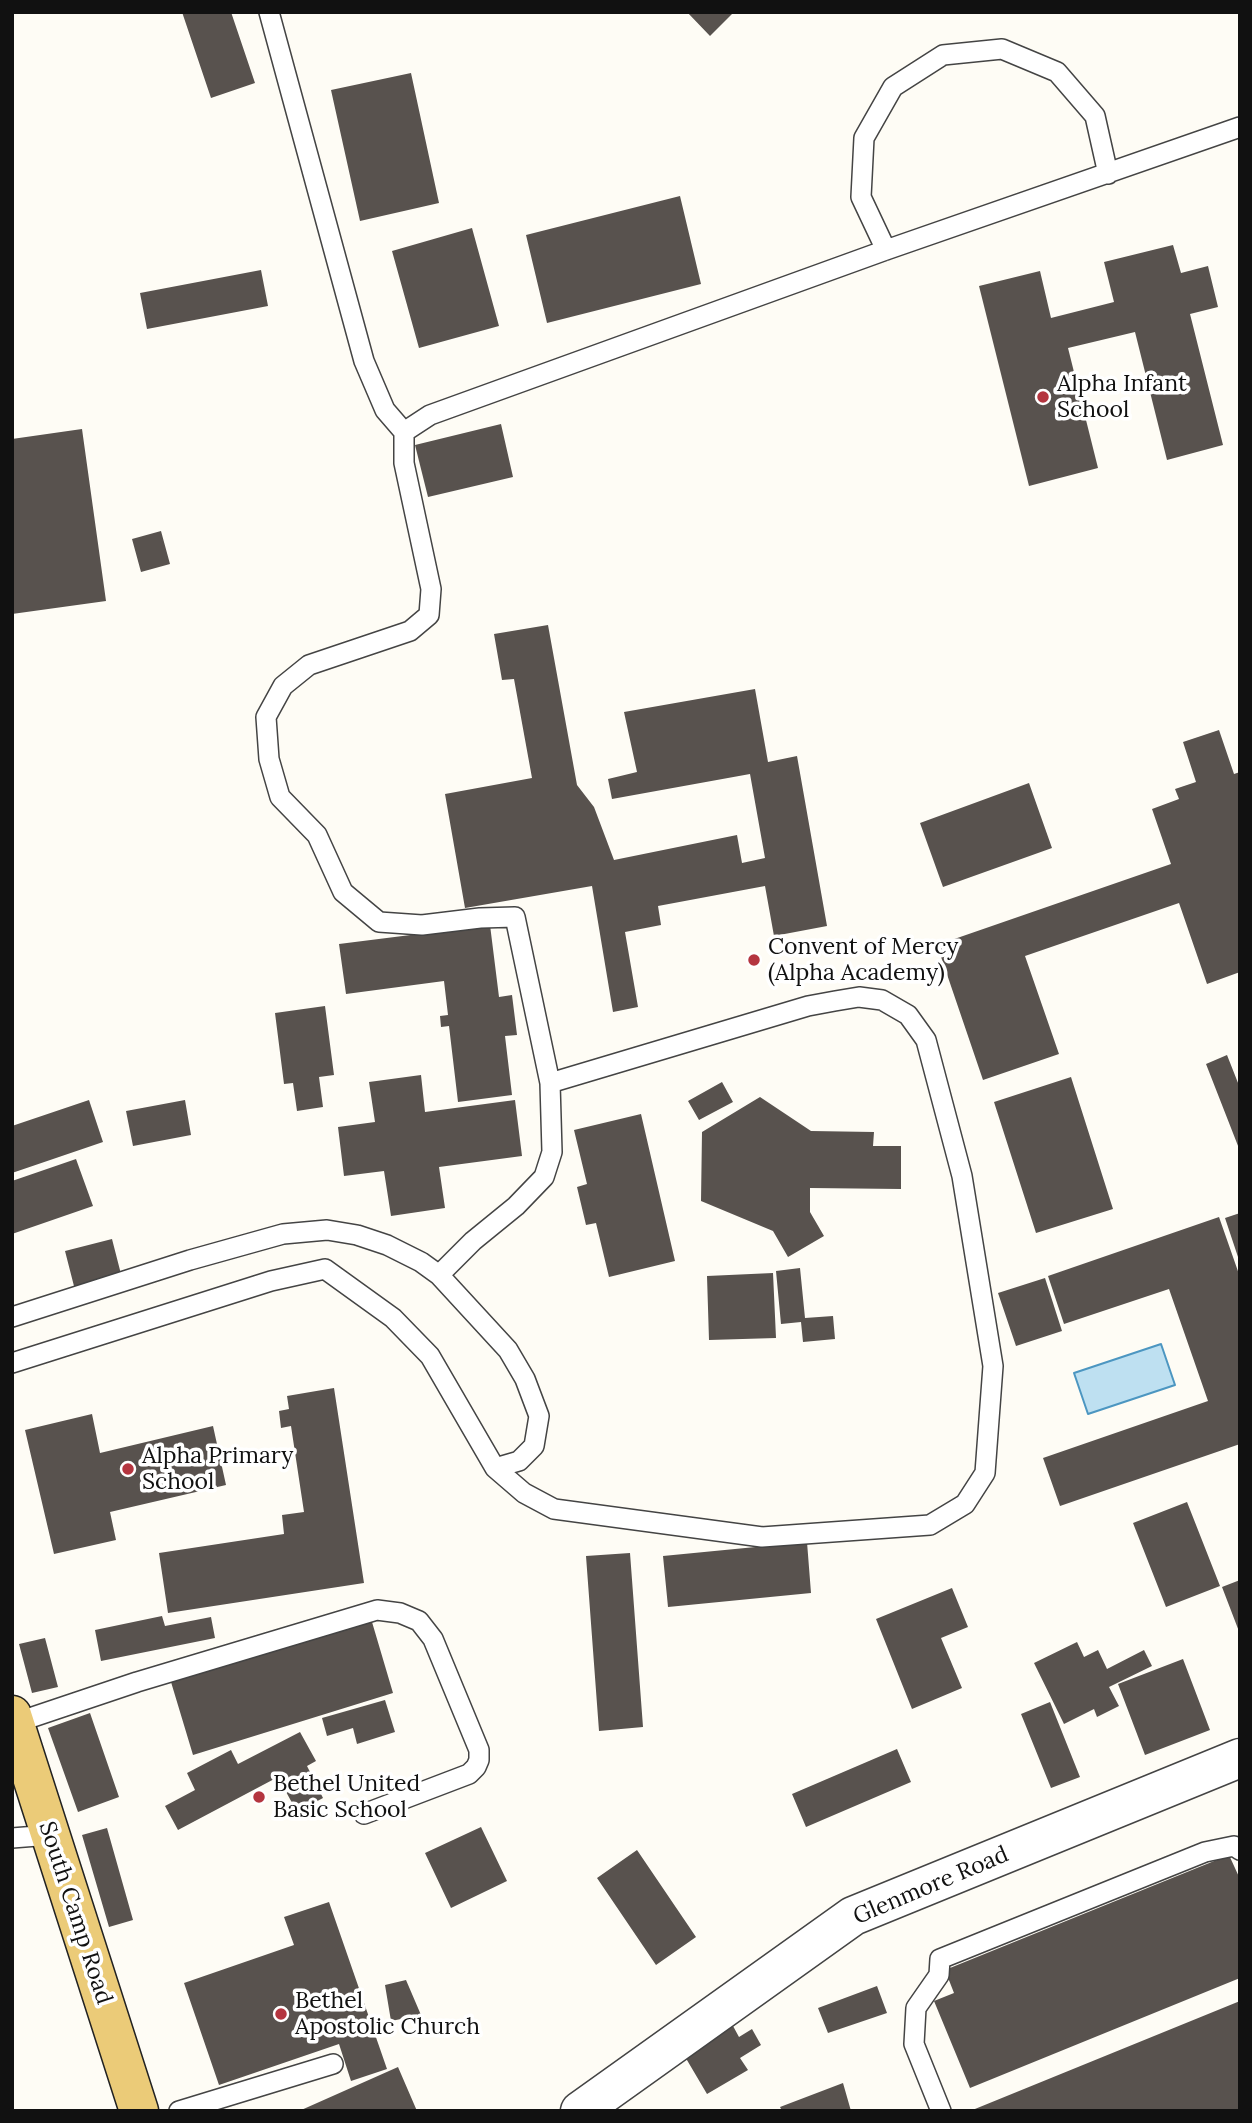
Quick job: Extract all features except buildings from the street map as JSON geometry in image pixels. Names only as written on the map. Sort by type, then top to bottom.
[{"type":"main road","name":"South Camp Road","points":[[13,1719],[139,2111]]},
{"type":"street","name":"Glenmore Road","points":[[580,2111],[853,1916],[1240,1758]]},
{"type":"lane","points":[[269,12],[364,361],[385,410],[404,432],[404,463],[431,589],[429,615],[410,631],[309,665],[283,685],[266,717],[269,759],[280,797],[317,835],[343,892],[380,922],[422,925],[515,917],[550,1083],[552,1152],[544,1177],[439,1275]]},
{"type":"lane","points":[[886,250],[861,197],[864,138],[893,87],[943,55],[1002,49],[1057,72],[1095,116],[1108,174]]},
{"type":"lane","points":[[404,432],[430,415],[886,250],[1240,127]]},
{"type":"lane","points":[[12,1363],[271,1282],[326,1269],[393,1318],[430,1356],[495,1468],[524,1493],[554,1509],[762,1537],[930,1525],[965,1504],[985,1474],[993,1366],[962,1176],[926,1040],[908,1015],[882,1000],[871,998],[859,997],[821,1004],[550,1083]]},
{"type":"lane","points":[[12,1317],[190,1260],[283,1234],[327,1230],[357,1235],[387,1245],[421,1262],[439,1275],[508,1350],[525,1379],[538,1416],[534,1446],[519,1461],[495,1468]]},
{"type":"lane","points":[[13,1719],[377,1610],[400,1613],[419,1621],[441,1653],[479,1751],[479,1760],[469,1774],[364,1814]]},
{"type":"lane","points":[[12,1838],[50,1835]]},
{"type":"lane","points":[[941,2111],[914,2044],[916,2008],[939,1975],[940,1959],[1205,1852],[1234,1846],[1240,1850]]},
{"type":"lane","points":[[180,2111],[333,2064]]},
{"type":"water","points":[[1161,1344],[1175,1385],[1088,1414],[1074,1373]]},
{"type":"place","name":"Alpha Infant School","points":[[1043,397]]},
{"type":"place","name":"Convent of Mercy (Alpha Academy)","points":[[754,960]]},
{"type":"place","name":"Alpha Primary School","points":[[128,1469]]},
{"type":"place","name":"Bethel United Basic School","points":[[259,1797]]},
{"type":"place","name":"Bethel Apostolic Church","points":[[281,2014]]}]
